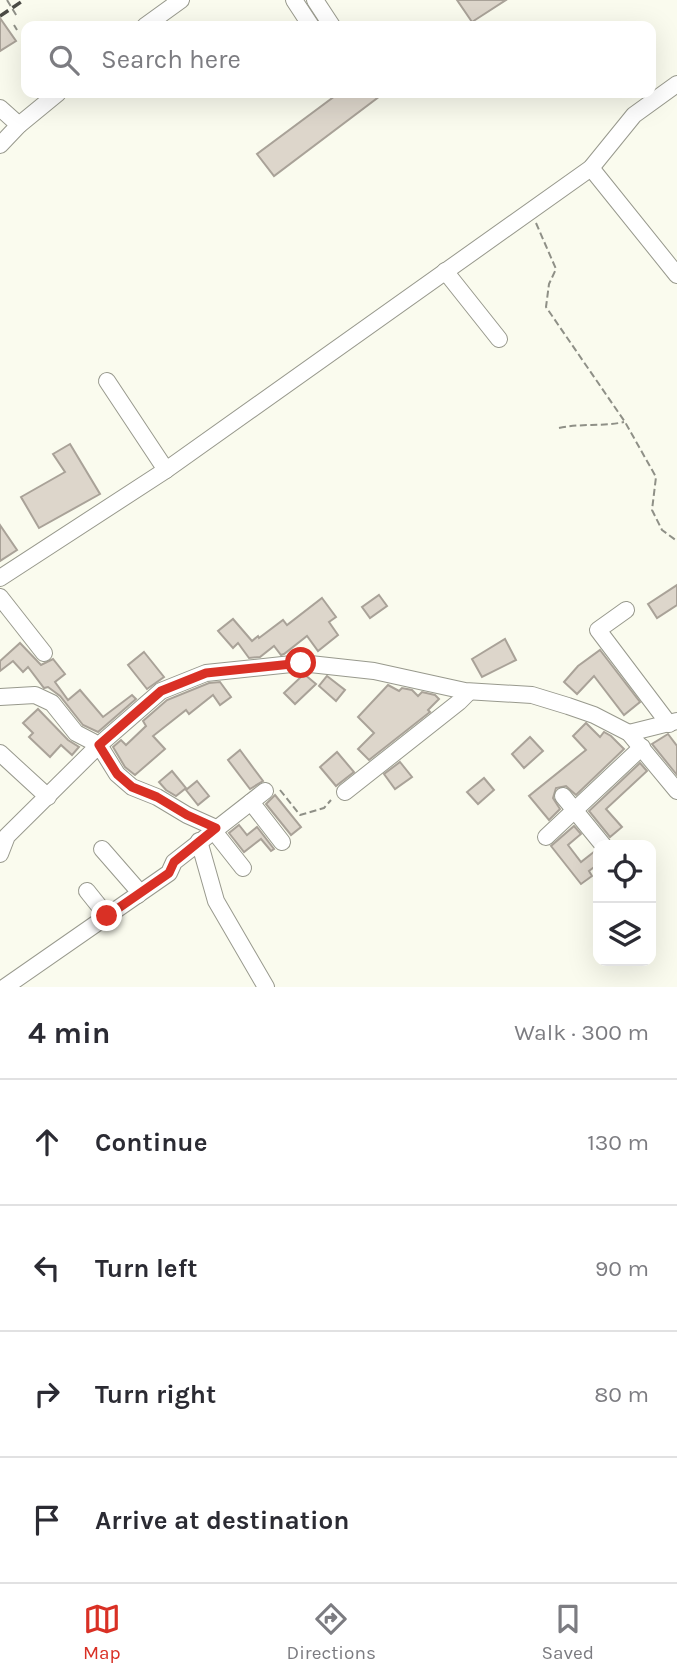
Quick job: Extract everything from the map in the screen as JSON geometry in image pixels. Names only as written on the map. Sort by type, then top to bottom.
[{"type":"street","points":[[152,21],[181,0]]},
{"type":"street","points":[[294,0],[308,21]]},
{"type":"street","points":[[315,0],[329,21]]},
{"type":"street","points":[[0,578],[166,470],[591,168],[634,115],[677,84]]},
{"type":"street","points":[[0,145],[52,98]]},
{"type":"street","points":[[0,108],[19,125]]},
{"type":"street","points":[[591,168],[677,275]]},
{"type":"street","points":[[445,271],[499,339]]},
{"type":"street","points":[[107,381],[166,470]]},
{"type":"street","points":[[0,597],[44,653]]},
{"type":"street","points":[[626,610],[598,629],[673,723],[629,733]]},
{"type":"street","points":[[0,854],[4,832],[48,797],[99,745],[161,691],[206,673],[301,663],[374,671],[469,692],[532,695],[594,715],[629,733],[677,791]]},
{"type":"street","points":[[345,792],[469,692]]},
{"type":"street","points":[[0,697],[35,695],[52,703],[76,733],[99,745],[117,774],[132,787],[157,797],[214,829],[243,868]]},
{"type":"street","points":[[546,837],[642,747]]},
{"type":"street","points":[[0,753],[48,797]]},
{"type":"street","points":[[5,987],[169,873],[174,862],[265,791]]},
{"type":"street","points":[[563,796],[599,840]]},
{"type":"street","points":[[251,802],[282,842]]},
{"type":"street","points":[[199,841],[216,901],[266,987]]},
{"type":"street","points":[[102,849],[136,888],[138,895]]},
{"type":"street","points":[[87,891],[107,916]]},
{"type":"path","points":[[7,0],[18,18]]},
{"type":"path","points":[[14,25],[17,30]]},
{"type":"path","points":[[531,211],[556,269],[549,284],[546,307],[625,422],[656,477],[652,510],[662,530],[677,541]]},
{"type":"path","points":[[559,428],[578,424],[605,426],[625,422]]},
{"type":"path","points":[[265,791],[272,786],[279,789],[300,815],[324,808],[331,800],[345,792]]},
{"type":"building","points":[[457,0],[506,0],[474,21]]},
{"type":"building","points":[[0,18],[16,41],[0,51]]},
{"type":"building","points":[[332,98],[377,98],[274,176],[257,154]]},
{"type":"building","points":[[70,444],[100,494],[39,528],[21,497],[65,472],[53,454]]},
{"type":"building","points":[[0,525],[17,550],[0,561]]},
{"type":"building","points":[[677,585],[677,605],[657,618],[648,604]]},
{"type":"building","points":[[379,595],[387,606],[370,618],[362,607]]},
{"type":"building","points":[[322,598],[336,617],[329,622],[338,635],[318,651],[307,636],[284,654],[281,655],[274,646],[260,657],[249,658],[238,643],[233,648],[218,631],[233,619],[252,641],[283,620],[287,625]]},
{"type":"building","points":[[505,639],[516,660],[482,677],[472,659]]},
{"type":"building","points":[[20,643],[41,665],[53,659],[65,674],[55,682],[68,700],[80,690],[103,717],[132,695],[136,699],[98,732],[83,725],[60,696],[48,687],[44,688],[28,667],[23,672],[13,661],[0,671],[0,661]]},
{"type":"building","points":[[600,650],[640,702],[624,715],[594,676],[577,694],[564,682],[578,666]]},
{"type":"building","points":[[144,652],[164,677],[147,689],[128,665]]},
{"type":"building","points":[[304,674],[316,684],[295,704],[284,693]]},
{"type":"building","points":[[327,676],[345,690],[336,701],[319,686]]},
{"type":"building","points":[[220,682],[231,697],[220,705],[213,695],[189,714],[186,710],[153,736],[165,749],[135,775],[125,767],[113,747],[121,740],[126,745],[146,726],[143,721],[167,700],[209,683]]},
{"type":"building","points":[[388,685],[399,691],[402,688],[412,690],[418,696],[422,692],[435,695],[439,699],[428,710],[430,712],[369,760],[358,749],[374,733],[358,717]]},
{"type":"building","points":[[38,709],[68,740],[79,747],[72,755],[61,745],[50,757],[29,737],[33,733],[23,723]]},
{"type":"building","points":[[586,723],[600,737],[604,732],[624,749],[576,795],[566,786],[556,788],[553,798],[560,809],[549,820],[529,796],[586,750],[573,736]]},
{"type":"building","points":[[668,734],[677,746],[677,775],[652,744]]},
{"type":"building","points":[[530,737],[543,751],[524,768],[512,754]]},
{"type":"building","points":[[240,750],[263,781],[250,789],[228,760]]},
{"type":"building","points":[[337,752],[354,772],[336,786],[320,767]]},
{"type":"building","points":[[400,762],[412,777],[395,789],[384,774]]},
{"type":"building","points":[[640,763],[647,771],[606,809],[622,827],[610,837],[589,811]]},
{"type":"building","points":[[172,771],[186,788],[176,796],[159,782]]},
{"type":"building","points":[[484,778],[494,790],[478,804],[467,792]]},
{"type":"building","points":[[197,781],[209,796],[198,805],[186,790]]},
{"type":"building","points":[[275,795],[301,827],[291,835],[266,804]]},
{"type":"building","points":[[239,825],[247,835],[257,827],[274,849],[271,851],[261,839],[244,852],[229,833]]},
{"type":"building","points":[[574,826],[581,834],[568,845],[581,862],[593,853],[593,868],[589,871],[592,876],[581,884],[551,846]]},
{"type":"railway","points":[[0,16],[24,0]]},
{"type":"route","points":[[107,916],[169,873],[174,862],[216,828],[132,787],[117,774],[99,745],[161,691],[206,673],[301,663]]}]
